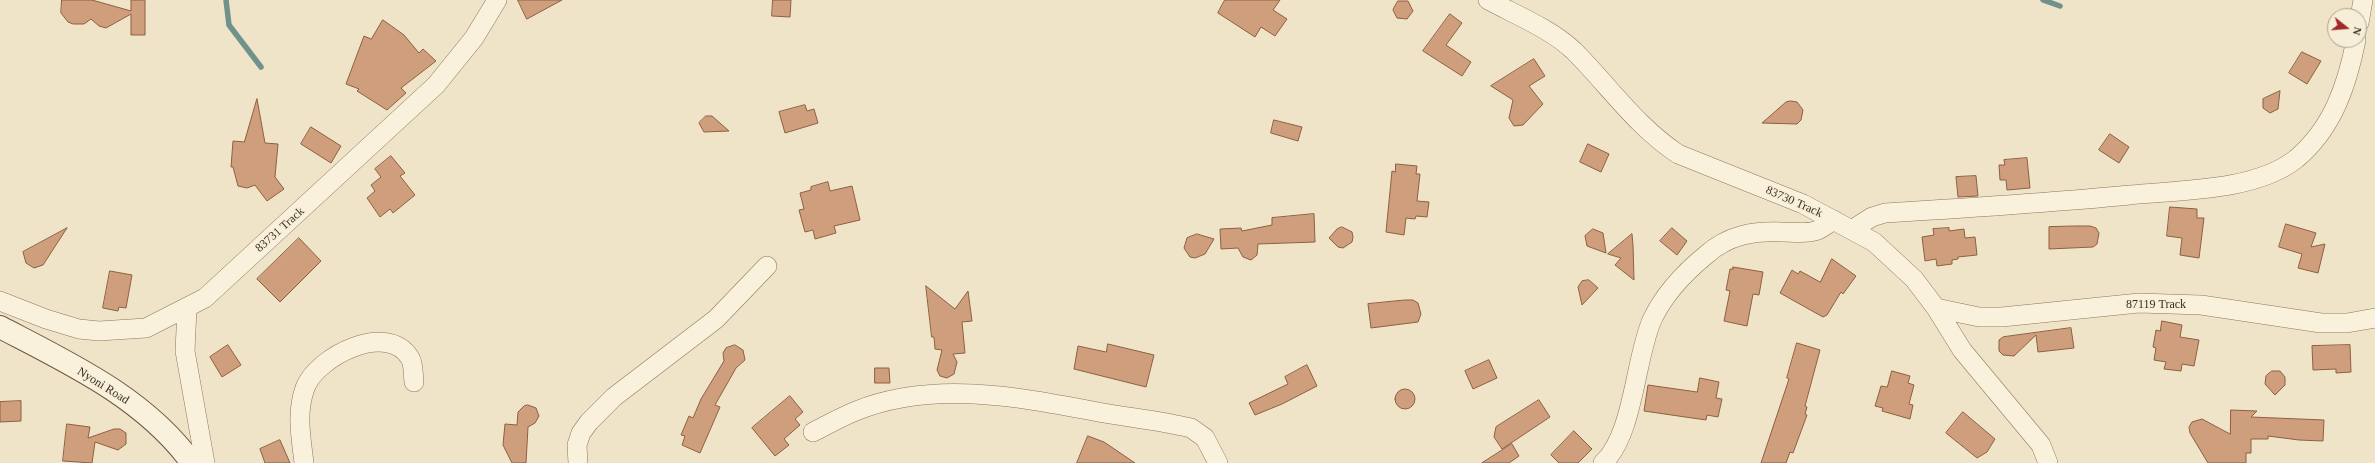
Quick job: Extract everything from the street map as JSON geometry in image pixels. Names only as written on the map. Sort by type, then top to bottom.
[{"type":"street","name":"83731 Track","points":[[0,301],[46,319],[79,329],[99,331],[146,328],[187,309],[205,298],[436,85],[474,38],[497,0]]},
{"type":"street","name":"83730 Track","points":[[1488,0],[1552,35],[1573,51],[1660,142],[1678,154],[1803,204],[1874,242],[1914,280],[1936,308],[1962,350],[2037,439],[2048,463]]},
{"type":"street","points":[[1853,230],[1872,217],[1885,213],[2049,203],[2230,184],[2255,179],[2276,171],[2295,159],[2324,129],[2344,88],[2354,48]]},
{"type":"street","points":[[1604,463],[1618,440],[1630,405],[1652,321],[1664,297],[1686,273],[1706,254],[1725,241],[1738,236],[1761,231],[1816,231],[1834,220]]},
{"type":"street","points":[[578,463],[577,445],[581,433],[589,422],[614,397],[716,318],[767,266]]},
{"type":"street","name":"87119 Track","points":[[1936,308],[1979,317],[2002,317],[2139,303],[2217,307],[2321,322],[2347,323],[2375,318]]},
{"type":"street","points":[[187,309],[185,351],[205,463]]},
{"type":"street","name":"Nyoni Road","points":[[0,327],[49,352],[121,395],[155,421],[178,444],[192,463]]},
{"type":"street","points":[[304,463],[299,426],[300,405],[306,386],[316,370],[336,356],[363,344],[385,341],[405,351],[412,360],[414,382]]},
{"type":"street","points":[[813,432],[857,410],[887,402],[934,394],[965,394],[1025,398],[1191,428],[1205,438],[1218,463]]},
{"type":"building","points":[[62,0],[92,0],[131,11],[131,0],[145,0],[145,35],[131,35],[131,14],[106,28],[99,26],[91,19],[84,24],[73,24],[68,22],[61,13]]},
{"type":"building","points":[[518,0],[562,0],[527,19]]},
{"type":"building","points":[[773,0],[791,0],[790,17],[772,16]]},
{"type":"building","points":[[1225,0],[1280,0],[1273,10],[1287,19],[1275,36],[1261,27],[1255,37],[1218,13]]},
{"type":"building","points":[[1398,1],[1408,1],[1413,11],[1407,19],[1397,18],[1393,10]]},
{"type":"building","points":[[1450,14],[1462,23],[1446,45],[1471,62],[1462,76],[1423,51]]},
{"type":"building","points":[[383,20],[404,35],[419,53],[423,49],[436,61],[401,88],[406,93],[387,110],[357,91],[359,89],[346,84],[364,36],[371,39]]},
{"type":"building","points":[[2302,52],[2321,61],[2307,84],[2289,73]]},
{"type":"building","points":[[1534,59],[1545,76],[1529,86],[1543,104],[1523,125],[1514,126],[1509,118],[1513,100],[1491,86]]},
{"type":"building","points":[[2280,91],[2278,109],[2270,113],[2263,108],[2263,99]]},
{"type":"building","points":[[257,99],[265,143],[278,144],[275,177],[284,189],[267,201],[255,185],[247,188],[238,186],[233,167],[231,167],[233,141],[244,142]]},
{"type":"building","points":[[1786,102],[1797,102],[1803,110],[1801,120],[1797,124],[1762,123]]},
{"type":"building","points":[[805,105],[807,111],[814,109],[818,123],[785,133],[779,112]]},
{"type":"building","points":[[706,116],[712,116],[729,131],[704,132],[699,123]]},
{"type":"building","points":[[1274,120],[1302,127],[1298,141],[1271,133]]},
{"type":"building","points":[[311,127],[341,146],[331,163],[301,144]]},
{"type":"building","points":[[2110,134],[2129,147],[2119,163],[2099,150]]},
{"type":"building","points":[[1588,144],[1609,154],[1601,172],[1580,162]]},
{"type":"building","points":[[391,156],[405,173],[400,176],[415,195],[393,213],[390,209],[380,217],[367,198],[375,191],[371,185],[381,177],[375,169]]},
{"type":"building","points":[[2027,158],[2030,188],[2007,190],[2006,180],[2000,180],[1999,165],[2005,165],[2004,160]]},
{"type":"building","points":[[1396,164],[1417,166],[1416,174],[1420,174],[1417,201],[1429,202],[1427,217],[1416,216],[1415,219],[1406,218],[1404,235],[1386,232],[1392,171],[1395,172]]},
{"type":"building","points":[[1976,176],[1978,196],[1958,197],[1956,177]]},
{"type":"building","points":[[828,182],[830,191],[852,186],[860,220],[834,226],[836,233],[815,239],[813,230],[805,232],[799,210],[804,209],[800,193],[811,190],[811,187]]},
{"type":"building","points":[[2170,207],[2197,209],[2197,218],[2204,218],[2199,258],[2180,255],[2182,238],[2167,236]]},
{"type":"building","points":[[1314,214],[1315,242],[1258,244],[1257,255],[1251,260],[1243,257],[1238,248],[1221,249],[1220,229],[1241,228],[1242,231],[1272,225],[1272,218]]},
{"type":"building","points":[[2286,224],[2316,233],[2311,247],[2325,244],[2318,273],[2298,268],[2302,254],[2279,247]]},
{"type":"building","points":[[2090,226],[2096,228],[2099,233],[2097,244],[2093,247],[2049,249],[2049,227]]},
{"type":"building","points":[[1342,227],[1352,232],[1353,237],[1352,242],[1343,248],[1338,247],[1329,238],[1337,229]]},
{"type":"building","points":[[67,228],[43,265],[34,268],[26,263],[23,252]]},
{"type":"building","points":[[1672,228],[1687,241],[1677,255],[1660,241]]},
{"type":"building","points":[[1949,228],[1949,231],[1964,229],[1965,238],[1975,237],[1977,255],[1958,257],[1958,259],[1952,260],[1952,264],[1937,266],[1936,259],[1925,261],[1922,237],[1934,235],[1933,229]]},
{"type":"building","points":[[1593,229],[1603,233],[1606,253],[1587,246],[1585,236]]},
{"type":"building","points":[[1197,234],[1214,239],[1205,254],[1195,258],[1190,257],[1184,248],[1187,238]]},
{"type":"building","points":[[1632,234],[1634,280],[1615,265],[1621,258],[1608,254]]},
{"type":"building","points":[[299,238],[321,261],[280,302],[257,279]]},
{"type":"building","points":[[1832,259],[1856,276],[1843,294],[1841,292],[1827,315],[1823,317],[1780,293],[1792,270],[1798,274],[1800,271],[1820,282]]},
{"type":"building","points":[[1733,267],[1763,272],[1759,295],[1753,294],[1747,326],[1724,321],[1730,291],[1726,290],[1730,269],[1733,269]]},
{"type":"building","points":[[110,271],[132,275],[126,308],[119,307],[118,311],[103,308]]},
{"type":"building","points":[[1589,280],[1598,288],[1582,305],[1578,287],[1582,281]]},
{"type":"building","points":[[926,286],[955,309],[968,291],[972,321],[962,322],[965,353],[953,354],[957,362],[954,374],[947,378],[940,376],[937,370],[942,350],[935,349],[934,337],[932,337]]},
{"type":"building","points":[[1413,300],[1418,303],[1421,314],[1418,322],[1371,328],[1368,304]]},
{"type":"building","points":[[2162,321],[2182,325],[2180,337],[2199,340],[2194,366],[2182,364],[2181,371],[2164,369],[2166,362],[2154,360],[2156,348],[2153,347],[2156,330],[2160,331]]},
{"type":"building","points":[[2071,328],[2074,348],[2038,352],[2036,335],[2014,356],[2003,355],[1999,351],[1999,340],[2003,337]]},
{"type":"building","points":[[1797,343],[1820,350],[1805,406],[1807,407],[1805,414],[1807,415],[1793,453],[1790,452],[1786,463],[1761,463],[1789,379],[1787,378]]},
{"type":"building","points":[[1108,344],[1154,355],[1146,387],[1074,369],[1078,346],[1106,352]]},
{"type":"building","points":[[228,345],[241,365],[222,377],[210,357]]},
{"type":"building","points":[[735,345],[743,350],[745,360],[736,368],[715,405],[720,407],[700,453],[682,445],[685,436],[681,435],[689,416],[693,418],[701,399],[724,361],[723,353],[726,348]]},
{"type":"building","points":[[2350,345],[2351,372],[2336,373],[2336,369],[2313,370],[2312,346]]},
{"type":"building","points":[[1489,360],[1497,378],[1473,389],[1465,371]]},
{"type":"building","points":[[1307,365],[1317,386],[1282,404],[1255,415],[1249,403],[1288,384],[1285,377]]},
{"type":"building","points":[[875,368],[889,368],[890,383],[875,383]]},
{"type":"building","points":[[1892,371],[1910,376],[1908,383],[1914,385],[1909,404],[1913,405],[1910,419],[1882,411],[1883,408],[1875,406],[1881,386],[1887,387]]},
{"type":"building","points":[[2272,371],[2280,371],[2285,377],[2285,385],[2275,395],[2265,384],[2266,376]]},
{"type":"building","points":[[1700,378],[1719,382],[1716,398],[1722,399],[1718,417],[1707,415],[1706,420],[1644,411],[1648,385],[1697,392]]},
{"type":"building","points":[[1405,389],[1412,392],[1415,399],[1412,406],[1405,409],[1398,406],[1395,399],[1398,392]]},
{"type":"building","points":[[790,396],[803,412],[795,419],[800,425],[784,439],[789,445],[775,456],[752,428]]},
{"type":"building","points":[[1539,400],[1550,417],[1502,449],[1494,437],[1496,427]]},
{"type":"building","points":[[21,401],[21,421],[0,422],[0,402]]},
{"type":"building","points":[[528,405],[536,408],[539,416],[535,423],[528,427],[526,463],[512,463],[503,445],[505,424],[517,425],[518,412],[524,406]]},
{"type":"building","points":[[2231,410],[2257,411],[2251,417],[2324,420],[2323,441],[2268,436],[2268,439],[2251,439],[2251,453],[2246,453],[2246,463],[2208,463],[2190,433],[2189,427],[2192,422],[2202,419],[2230,434]]},
{"type":"building","points":[[1963,412],[1995,439],[1987,452],[1977,458],[1946,433]]},
{"type":"building","points":[[67,424],[90,427],[88,438],[114,429],[120,429],[126,433],[126,444],[118,450],[95,442],[92,463],[63,461]]},
{"type":"building","points":[[1574,431],[1592,449],[1578,463],[1559,463],[1551,455]]},
{"type":"building","points":[[1088,436],[1104,442],[1135,463],[1077,463]]},
{"type":"building","points":[[280,440],[290,463],[265,463],[260,449]]},
{"type":"building","points":[[1512,444],[1519,456],[1509,463],[1482,463]]},
{"type":"waterway","points":[[226,0],[229,25],[261,67]]},
{"type":"waterway","points":[[2043,0],[2060,6]]}]
